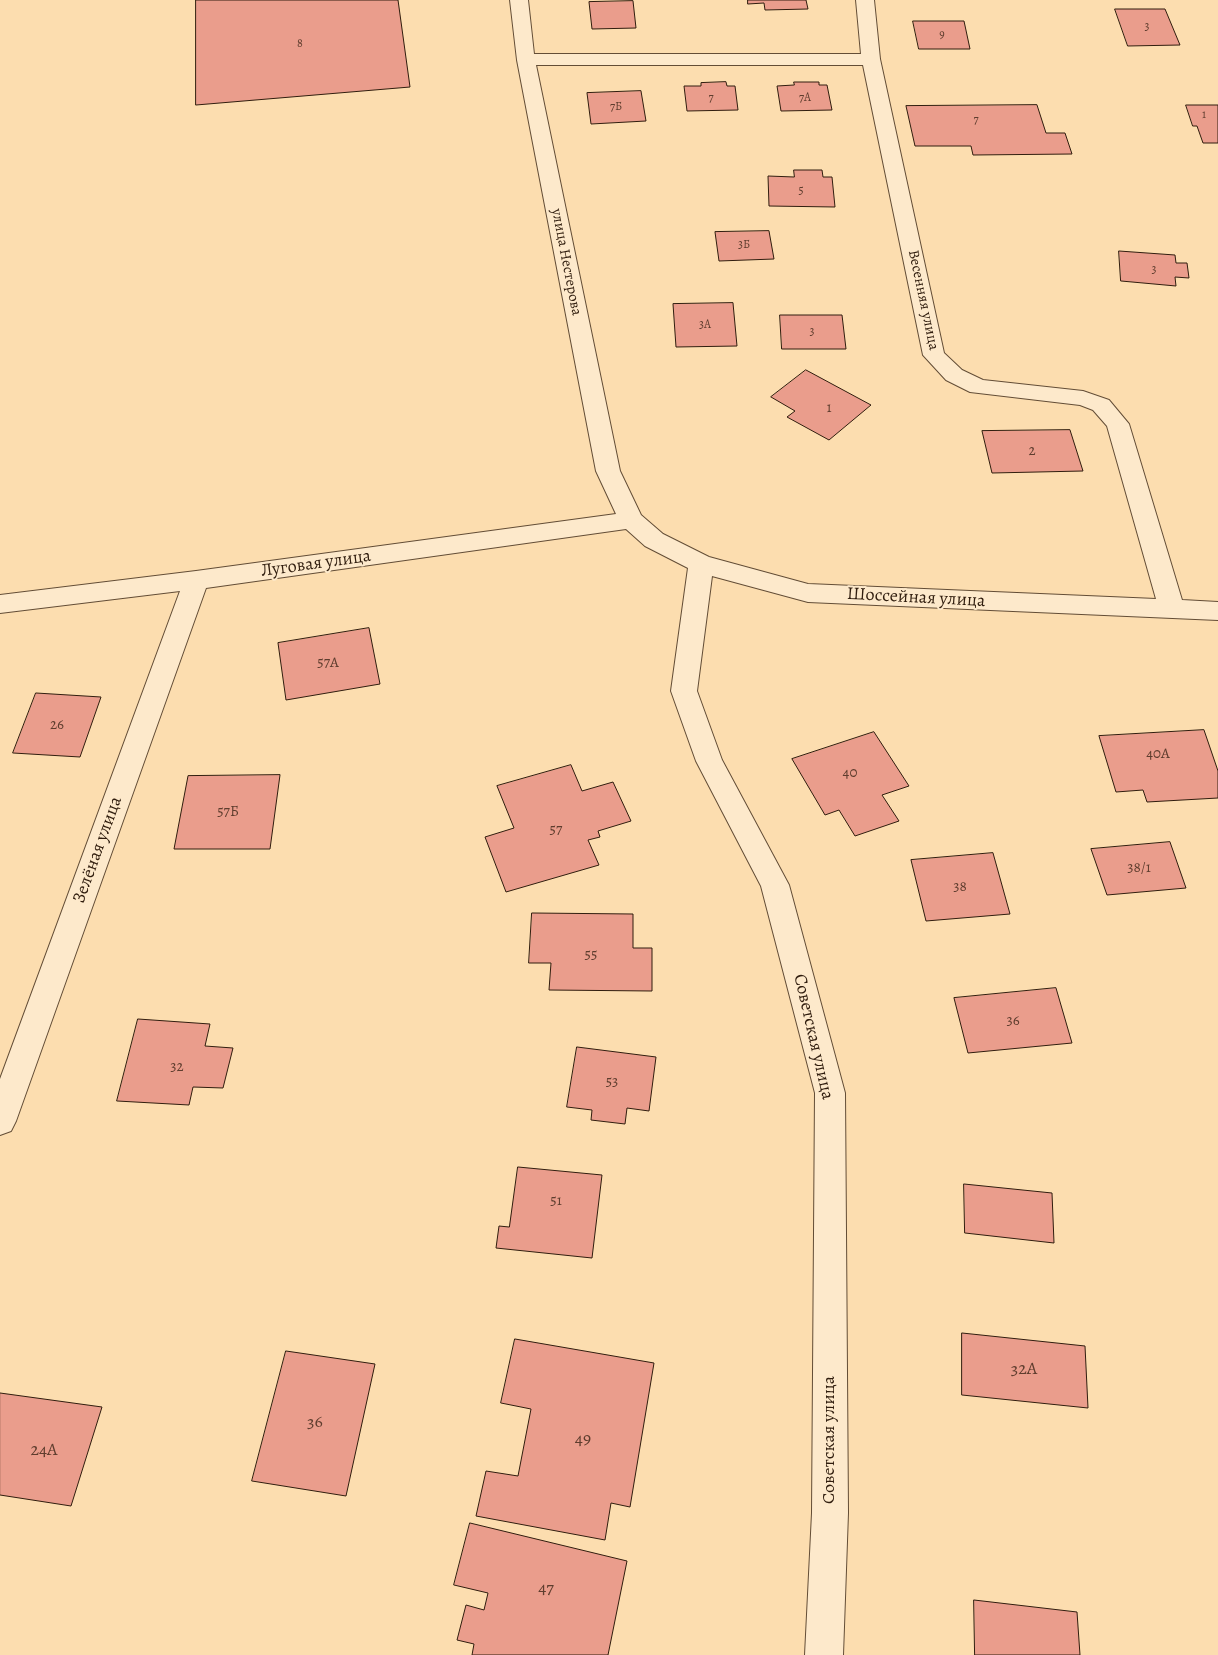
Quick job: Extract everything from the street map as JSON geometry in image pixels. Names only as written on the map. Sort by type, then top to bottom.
[{"type":"street","name":"улица Нестерова","points":[[519,0],[526,60],[608,471],[631,520]]},
{"type":"street","name":"Весенняя улица","points":[[865,0],[872,59],[934,355],[954,375],[978,387],[1083,398],[1101,406],[1118,424],[1172,610]]},
{"type":"street","points":[[526,60],[872,59]]},
{"type":"street","name":"Шоссейная улица","points":[[631,520],[654,540],[701,564],[808,593],[1218,611]]},
{"type":"street","name":"Луговая улица","points":[[0,604],[196,580],[631,520]]},
{"type":"street","name":"Советская улица","points":[[701,564],[684,691],[708,761],[775,885],[830,1093],[830,1512],[824,1655]]},
{"type":"street","name":"Зелёная улица","points":[[0,1120],[196,580]]},
{"type":"building","points":[[196,0],[398,0],[410,87],[196,105]]},
{"type":"building","points":[[748,0],[806,0],[808,9],[765,10],[764,3],[748,4]]},
{"type":"building","points":[[633,1],[636,28],[592,29],[589,2]]},
{"type":"building","points":[[1115,9],[1165,9],[1180,45],[1128,46]]},
{"type":"building","points":[[913,21],[964,21],[970,49],[919,49]]},
{"type":"building","points":[[726,82],[727,86],[735,86],[738,110],[687,111],[684,86],[701,86],[701,83]]},
{"type":"building","points":[[794,82],[819,82],[819,85],[827,85],[832,110],[781,111],[777,86],[794,85]]},
{"type":"building","points":[[641,91],[646,121],[591,124],[587,93]]},
{"type":"building","points":[[1037,105],[1046,133],[1065,133],[1072,154],[973,155],[971,146],[915,146],[906,106]]},
{"type":"building","points":[[1186,105],[1218,105],[1218,143],[1203,143],[1197,126],[1193,126]]},
{"type":"building","points":[[794,170],[822,170],[823,177],[832,177],[835,207],[769,206],[768,176],[794,177]]},
{"type":"building","points":[[769,231],[774,259],[719,261],[715,232]]},
{"type":"building","points":[[1119,251],[1175,255],[1176,263],[1187,263],[1189,278],[1175,277],[1176,286],[1121,281]]},
{"type":"building","points":[[733,303],[737,346],[676,347],[673,304]]},
{"type":"building","points":[[780,315],[842,315],[846,349],[782,349]]},
{"type":"building","points":[[806,370],[871,405],[829,440],[787,417],[795,411],[771,397]]},
{"type":"building","points":[[1070,430],[1083,471],[992,473],[982,431]]},
{"type":"building","points":[[369,628],[380,684],[286,700],[278,643]]},
{"type":"building","points":[[36,693],[101,697],[80,757],[13,753]]},
{"type":"building","points":[[1204,730],[1218,771],[1218,798],[1147,802],[1143,790],[1116,792],[1099,736]]},
{"type":"building","points":[[874,732],[909,786],[882,795],[899,821],[855,836],[839,810],[825,815],[792,759]]},
{"type":"building","points":[[571,765],[582,791],[613,782],[631,821],[598,831],[600,837],[588,840],[599,865],[506,892],[485,837],[514,828],[497,786]]},
{"type":"building","points":[[280,775],[270,849],[174,849],[188,776]]},
{"type":"building","points":[[1170,842],[1186,888],[1107,895],[1091,849]]},
{"type":"building","points":[[993,853],[1010,914],[926,921],[911,860]]},
{"type":"building","points":[[532,913],[633,914],[633,948],[652,948],[652,991],[549,990],[551,963],[529,963]]},
{"type":"building","points":[[1056,988],[1072,1043],[968,1053],[954,998]]},
{"type":"building","points":[[138,1019],[210,1024],[205,1046],[233,1048],[223,1088],[193,1087],[189,1105],[117,1101]]},
{"type":"building","points":[[577,1047],[656,1057],[649,1111],[627,1108],[625,1124],[591,1120],[592,1110],[567,1107]]},
{"type":"building","points":[[518,1167],[602,1175],[592,1258],[496,1248],[499,1226],[509,1227]]},
{"type":"building","points":[[964,1184],[1052,1193],[1054,1243],[965,1233]]},
{"type":"building","points":[[962,1333],[1085,1346],[1088,1408],[962,1395]]},
{"type":"building","points":[[515,1339],[654,1363],[630,1507],[611,1503],[605,1540],[476,1516],[486,1471],[518,1476],[531,1409],[501,1403]]},
{"type":"building","points":[[286,1351],[375,1364],[346,1496],[252,1481]]},
{"type":"building","points":[[0,1393],[102,1407],[71,1506],[0,1495]]},
{"type":"building","points":[[470,1523],[627,1561],[608,1655],[472,1655],[474,1644],[457,1640],[466,1605],[484,1610],[488,1593],[454,1585]]},
{"type":"building","points":[[974,1600],[1077,1612],[1080,1655],[975,1655]]}]
